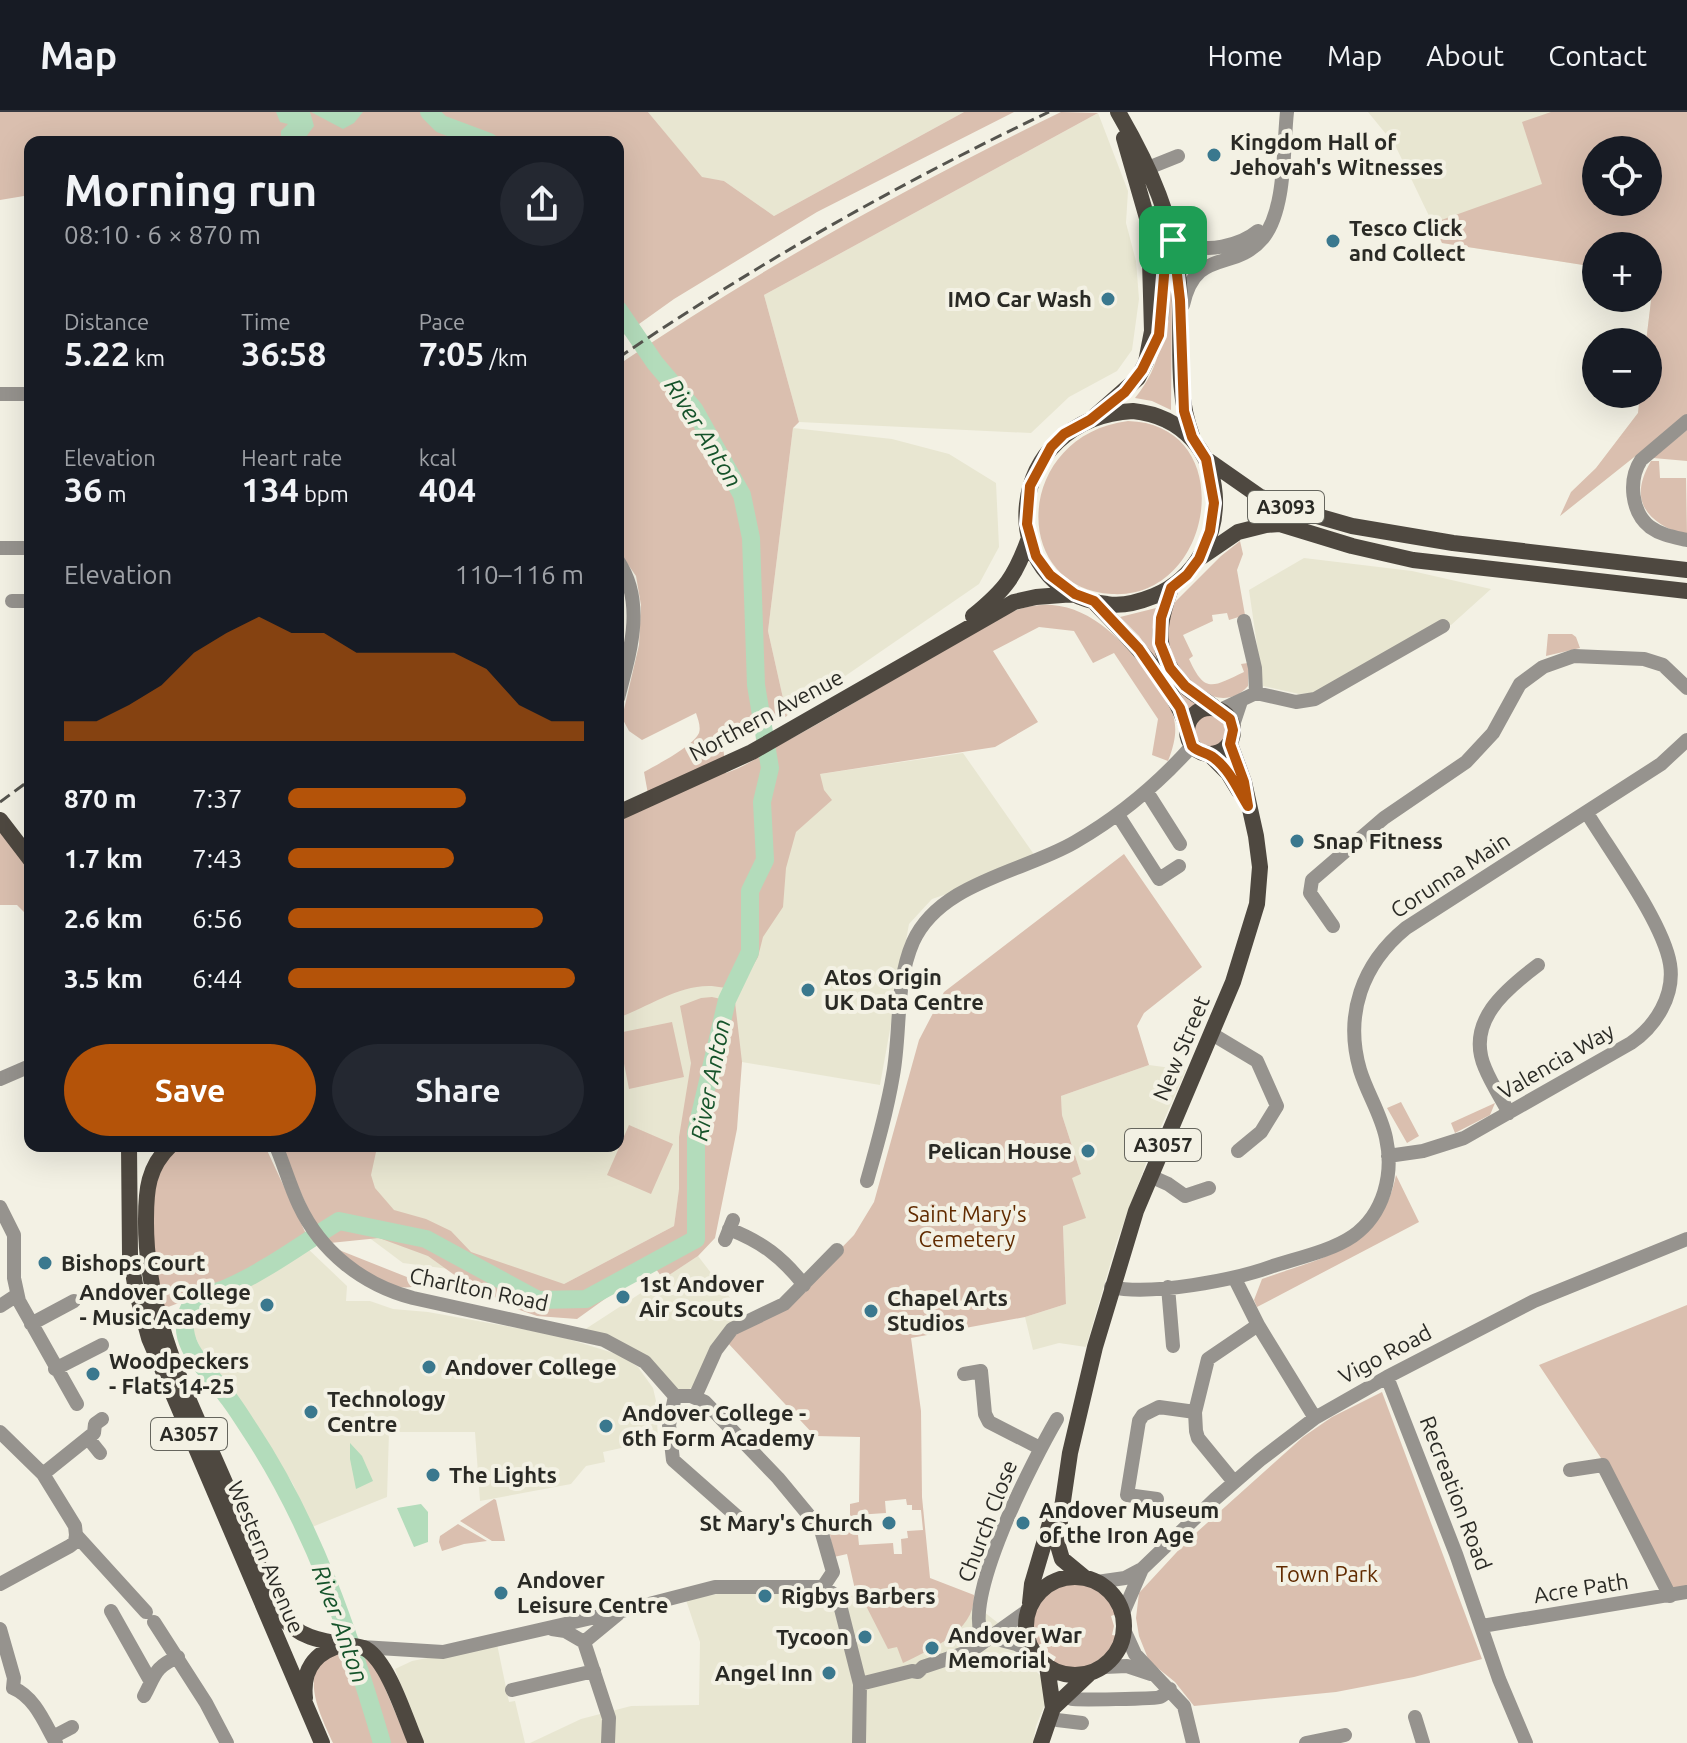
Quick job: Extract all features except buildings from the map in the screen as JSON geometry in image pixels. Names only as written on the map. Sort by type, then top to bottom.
[{"type":"main road","points":[[1117,112],[1148,168],[1171,234],[1184,251],[1181,317],[1183,401],[1192,437],[1206,459],[1214,510],[1199,559],[1187,575],[1171,588],[1126,605],[1094,601],[1075,594],[1045,570],[1029,538],[1027,496],[1038,466],[1051,447],[1064,434],[1090,420],[1132,384],[1148,354],[1153,318],[1152,253],[1144,199],[1117,112]]},
{"type":"main road","points":[[1152,253],[1184,251]]},
{"type":"main road","points":[[1090,420],[1122,412],[1145,412],[1161,416],[1192,437]]},
{"type":"main road","name":"A3093","points":[[1206,459],[1259,496],[1279,505],[1352,526],[1453,543],[1687,570]]},
{"type":"main road","name":"A3093","points":[[1199,559],[1238,532],[1280,524],[1413,560],[1687,591]]},
{"type":"main road","name":"Northern Avenue","points":[[930,648],[1008,585],[1029,538]]},
{"type":"main road","points":[[1171,588],[1159,635],[1170,668],[1185,686],[1218,709],[1233,725]]},
{"type":"main road","name":"Northern Avenue","points":[[624,810],[752,752],[1014,602],[1075,594]]},
{"type":"main road","points":[[1094,601],[1139,649],[1176,702],[1192,746]]},
{"type":"main road","points":[[1187,728],[1197,712],[1218,709]]},
{"type":"main road","name":"New Street","points":[[1091,1580],[1066,1564],[1058,1548],[1063,1489],[1082,1401],[1111,1287],[1150,1176],[1242,959],[1258,895],[1260,857],[1244,782],[1230,744],[1233,725]]},
{"type":"main road","points":[[1210,755],[1221,752],[1230,744]]},
{"type":"main road","name":"New Street","points":[[1192,746],[1210,755],[1228,773],[1248,806]]},
{"type":"main road","points":[[0,820],[24,851]]},
{"type":"main road","name":"Western Avenue","points":[[129,1152],[130,1255],[146,1330],[322,1743]]},
{"type":"main road","name":"Western Avenue","points":[[165,1152],[151,1171],[146,1204],[147,1265],[164,1340],[281,1615],[290,1627],[301,1634],[355,1646]]},
{"type":"main road","name":"New Street","points":[[1028,1608],[1032,1584],[1063,1489]]},
{"type":"main road","points":[[1028,1608],[1040,1592],[1053,1584],[1070,1579],[1091,1580]]},
{"type":"main road","name":"A3057","points":[[1091,1580],[1113,1594],[1123,1613]]},
{"type":"main road","name":"A3057","points":[[1028,1608],[1026,1633],[1033,1652]]},
{"type":"main road","points":[[1041,1743],[1055,1714],[1117,1651],[1125,1632],[1123,1613]]},
{"type":"main road","points":[[355,1646],[372,1654],[384,1670],[416,1743]]},
{"type":"main road","name":"Western Avenue","points":[[307,1708],[304,1685],[308,1668],[322,1653],[355,1646]]},
{"type":"main road","points":[[1033,1652],[1047,1666],[1067,1674],[1097,1670]]},
{"type":"main road","points":[[1047,1666],[1055,1714]]},
{"type":"street","points":[[1181,317],[1187,290],[1197,274],[1209,264],[1241,255],[1261,240],[1270,226],[1279,195],[1287,112]]},
{"type":"street","points":[[1148,168],[1178,156]]},
{"type":"street","points":[[1148,354],[1159,335],[1165,264],[1184,251],[1236,244],[1270,226]]},
{"type":"street","points":[[1184,251],[1208,258],[1249,248]]},
{"type":"street","points":[[0,394],[24,394]]},
{"type":"street","points":[[1687,421],[1641,460],[1633,492],[1641,517],[1651,527],[1666,535],[1687,540]]},
{"type":"street","points":[[0,548],[24,548]]},
{"type":"street","points":[[624,571],[632,585],[634,611],[632,642],[624,674]]},
{"type":"street","points":[[12,601],[24,601]]},
{"type":"street","points":[[624,611],[634,611]]},
{"type":"street","points":[[1244,621],[1255,668],[1256,693]]},
{"type":"street","points":[[1218,709],[1256,693],[1286,701],[1315,699],[1443,626]]},
{"type":"street","points":[[1333,926],[1310,893],[1312,880],[1384,818],[1466,762],[1493,733],[1520,684],[1534,672],[1574,656],[1644,659],[1663,665],[1687,688]]},
{"type":"street","points":[[1233,725],[1241,701]]},
{"type":"street","name":"Corunna Main","points":[[1111,1287],[1168,1287],[1235,1279],[1355,1235],[1380,1205],[1386,1186],[1388,1156],[1381,1122],[1361,1071],[1354,1033],[1357,1003],[1369,970],[1381,951],[1406,928],[1661,764],[1687,740]]},
{"type":"street","points":[[867,1181],[894,1073],[903,980],[914,940],[947,902],[1060,850],[1118,815],[1147,792],[1192,746]]},
{"type":"street","points":[[1147,792],[1180,844]]},
{"type":"street","name":"Valencia Way","points":[[1388,1156],[1423,1151],[1464,1138],[1639,1038],[1659,1014],[1667,995],[1670,964],[1659,935],[1587,813]]},
{"type":"street","points":[[1118,815],[1159,879],[1179,866]]},
{"type":"street","points":[[1509,1113],[1484,1067],[1480,1031],[1500,996],[1539,966]]},
{"type":"street","points":[[1212,1034],[1257,1061],[1277,1106],[1261,1132],[1238,1151]]},
{"type":"street","points":[[0,1081],[24,1069]]},
{"type":"street","points":[[0,1081],[24,1075]]},
{"type":"street","name":"Charlton Road","points":[[278,1152],[298,1203],[315,1234],[350,1268],[391,1291],[595,1337],[645,1362],[675,1396]]},
{"type":"street","points":[[1150,1176],[1185,1196],[1209,1188]]},
{"type":"street","points":[[0,1207],[14,1235],[17,1295],[77,1404]]},
{"type":"street","points":[[729,1230],[768,1247],[786,1261],[804,1285]]},
{"type":"street","name":"Vigo Road","points":[[1091,1580],[1125,1578],[1142,1569],[1234,1482],[1315,1418],[1387,1377],[1561,1288],[1687,1239]]},
{"type":"street","points":[[695,1397],[716,1350],[732,1329],[784,1304],[837,1250]]},
{"type":"street","points":[[1235,1279],[1258,1325],[1315,1418]]},
{"type":"street","points":[[1168,1287],[1173,1346]]},
{"type":"street","points":[[0,1306],[17,1295]]},
{"type":"street","points":[[31,1324],[74,1301]]},
{"type":"street","points":[[1234,1482],[1198,1438],[1195,1412],[1208,1359],[1258,1325]]},
{"type":"street","points":[[55,1369],[102,1345]]},
{"type":"street","points":[[964,1374],[986,1369],[985,1414],[989,1422],[1040,1448]]},
{"type":"street","name":"Recreation Road","points":[[1387,1377],[1482,1626],[1499,1679],[1526,1743]]},
{"type":"street","points":[[741,1520],[673,1460],[669,1416],[675,1396],[695,1397],[705,1402],[822,1525],[833,1572],[823,1587]]},
{"type":"street","points":[[1157,1499],[1121,1494],[1139,1421],[1143,1415],[1159,1407],[1195,1412]]},
{"type":"street","points":[[43,1474],[94,1433],[95,1424],[102,1419]]},
{"type":"street","name":"Church Close","points":[[989,1640],[980,1635],[978,1625],[982,1590],[1009,1513],[1057,1419]]},
{"type":"street","points":[[0,1432],[43,1474],[75,1526],[76,1535],[75,1542],[70,1546],[0,1584]]},
{"type":"street","points":[[88,1438],[100,1453]]},
{"type":"street","points":[[1570,1470],[1603,1465],[1670,1596]]},
{"type":"street","points":[[76,1535],[150,1617],[171,1660],[227,1743]]},
{"type":"street","name":"Vigo Road","points":[[1123,1613],[1142,1569]]},
{"type":"street","points":[[355,1646],[443,1652],[715,1587],[823,1587],[838,1597],[860,1684],[859,1743]]},
{"type":"street","name":"Acre Path","points":[[1482,1626],[1687,1592]]},
{"type":"street","points":[[860,1684],[918,1672],[923,1667],[971,1651],[1028,1608]]},
{"type":"street","points":[[111,1611],[151,1682]]},
{"type":"street","points":[[584,1642],[622,1611]]},
{"type":"street","points":[[548,1628],[565,1631],[584,1642],[609,1718],[608,1743]]},
{"type":"street","points":[[0,1629],[14,1678],[13,1688],[0,1697]]},
{"type":"street","points":[[1125,1632],[1135,1654],[1186,1710],[1193,1743]]},
{"type":"street","points":[[989,1640],[1016,1644],[1033,1652]]},
{"type":"street","points":[[134,1651],[171,1660]]},
{"type":"street","points":[[144,1696],[155,1671],[171,1660]]},
{"type":"street","points":[[1097,1670],[1127,1666],[1156,1676]]},
{"type":"street","points":[[512,1690],[594,1671]]},
{"type":"street","points":[[13,1688],[31,1701],[54,1740],[72,1727]]},
{"type":"street","points":[[1077,1700],[1158,1697],[1170,1689]]},
{"type":"street","points":[[1055,1714],[1082,1723]]},
{"type":"street","points":[[1415,1717],[1423,1743]]},
{"type":"street","points":[[1306,1743],[1329,1741],[1345,1735]]},
{"type":"shaded area","points":[[276,112],[310,112],[314,126],[307,136],[281,136],[281,131],[288,124],[280,122]]},
{"type":"shaded area","points":[[311,112],[363,112],[354,123],[343,129]]},
{"type":"shaded area","points":[[648,112],[964,112],[774,216],[724,181],[702,178]]},
{"type":"shaded area","points":[[1368,112],[1687,112],[1687,415],[1560,516],[1638,413],[1639,408],[1662,408],[1662,328],[1648,328],[1650,312],[1662,312],[1662,232],[1582,232],[1582,265],[1442,243],[1395,145]]},
{"type":"shaded area","points":[[1098,113],[1128,191],[1126,223],[1136,261],[1139,299],[1132,350],[1117,371],[1069,397],[1031,433],[799,422],[764,295]]},
{"type":"shaded area","points":[[793,428],[892,439],[949,454],[996,483],[999,547],[979,584],[787,716],[768,631]]},
{"type":"shaded area","points":[[1304,558],[1412,571],[1491,589],[1451,625],[1442,623],[1324,692],[1299,694],[1263,686],[1249,590]]},
{"type":"shaded area","points":[[963,753],[1040,863],[932,899],[909,924],[880,1085],[742,1062],[697,1063],[674,1226],[564,1284],[403,1263],[316,1198],[293,1152],[624,1152],[624,834],[820,774]]},
{"type":"shaded area","points":[[1149,1065],[1186,1070],[1152,1147],[1117,1241],[1086,1347],[1059,1343],[1033,1350],[1025,1317],[1066,1304],[1063,1226],[1072,1177],[1081,1174],[1062,1115],[1061,1096]]},
{"type":"shaded area","name":"Andover College","points":[[305,1246],[347,1286],[346,1301],[370,1301],[393,1309],[428,1312],[555,1335],[620,1355],[638,1367],[653,1388],[658,1440],[603,1452],[605,1462],[586,1466],[571,1484],[480,1501],[475,1432],[389,1432],[387,1497],[312,1527],[293,1484],[267,1443],[207,1363],[192,1329],[191,1315]]},
{"type":"shaded area","points":[[698,1256],[751,1325],[734,1332],[703,1383],[675,1395],[655,1365],[584,1330]]},
{"type":"shaded area","points":[[350,1443],[362,1456],[373,1481],[356,1489],[350,1459]]},
{"type":"shaded area","points":[[421,1504],[428,1512],[428,1542],[414,1547],[397,1508]]},
{"type":"shaded area","points":[[764,1585],[841,1596],[861,1595],[888,1648],[974,1604],[1012,1634],[1042,1677],[1045,1704],[1033,1743],[530,1743],[581,1719],[631,1706],[699,1705],[700,1642],[686,1600]]},
{"type":"shaded area","points":[[497,1644],[509,1702],[515,1701],[525,1743],[421,1743],[395,1669],[412,1661]]},
{"type":"green space","points":[[0,112],[648,112],[702,177],[724,181],[774,216],[964,112],[1014,112],[817,212],[674,299],[624,335],[624,136],[24,136],[24,196],[0,200]]},
{"type":"green space","points":[[1061,112],[1098,113],[764,295],[799,422],[793,428],[768,631],[787,716],[723,746],[726,773],[823,721],[988,624],[1025,607],[1038,605],[1067,608],[1094,620],[1118,639],[1139,662],[1164,696],[1173,715],[1175,735],[1168,761],[1152,755],[1158,719],[1114,653],[1093,663],[1074,631],[1039,627],[993,651],[1038,722],[995,747],[820,774],[824,790],[832,800],[796,832],[786,868],[783,907],[763,937],[758,957],[737,993],[722,987],[691,988],[624,1015],[624,819],[650,805],[644,772],[689,744],[700,728],[696,713],[642,740],[629,731],[624,722],[639,645],[641,605],[636,576],[624,559],[624,361],[780,263],[947,170]]},
{"type":"green space","points":[[1551,112],[1687,112],[1687,415],[1560,516],[1571,492],[1596,468],[1638,413],[1639,408],[1662,408],[1662,328],[1648,328],[1650,312],[1662,312],[1662,232],[1582,232],[1582,265],[1442,243],[1433,223],[1542,184],[1522,122]]},
{"type":"green space","points":[[1167,289],[1172,289],[1171,410],[1152,401],[1135,398],[1156,360]]},
{"type":"green space","points":[[1128,421],[1164,430],[1188,450],[1200,479],[1201,511],[1192,543],[1174,570],[1147,588],[1112,594],[1078,585],[1055,566],[1042,540],[1039,510],[1046,480],[1063,453],[1091,432]]},
{"type":"green space","points":[[1687,430],[1687,461],[1653,458]]},
{"type":"green space","points":[[1651,461],[1659,461],[1660,478],[1686,478],[1687,536],[1662,525],[1645,509],[1641,488]]},
{"type":"green space","points":[[1240,541],[1243,554],[1237,570],[1245,615],[1229,620],[1227,613],[1212,615],[1213,621],[1183,635],[1193,656],[1189,659],[1205,682],[1217,684],[1233,677],[1244,672],[1241,664],[1248,663],[1248,686],[1233,697],[1216,697],[1200,690],[1185,676],[1174,659],[1168,639],[1168,619],[1176,601]]},
{"type":"green space","points":[[1156,608],[1154,645],[1198,705],[1190,711],[1139,636],[1120,617]]},
{"type":"green space","points":[[1548,634],[1572,634],[1580,648],[1546,656]]},
{"type":"green space","points":[[1210,713],[1223,718],[1228,731],[1223,744],[1210,749],[1197,744],[1192,731],[1197,718]]},
{"type":"green space","points":[[0,829],[24,859],[24,912],[17,905],[0,905]]},
{"type":"green space","name":"Saint Mary's Cemetery","points":[[1124,854],[1202,967],[1144,1013],[1137,1026],[1149,1065],[1061,1096],[1062,1115],[1081,1174],[1072,1178],[1086,1218],[1063,1226],[1066,1304],[1025,1317],[911,1338],[921,1411],[922,1497],[930,1578],[974,1595],[972,1608],[959,1629],[938,1645],[903,1663],[897,1647],[888,1649],[861,1596],[856,1594],[847,1554],[834,1557],[827,1518],[850,1516],[850,1504],[859,1502],[860,1437],[815,1436],[726,1341],[824,1266],[854,1235],[874,1202],[919,1040],[944,992]],"holes":[[[906,1499],[907,1505],[912,1505],[912,1510],[921,1510],[923,1530],[907,1531],[908,1538],[901,1539],[902,1554],[894,1554],[893,1543],[859,1545],[856,1515],[886,1513],[885,1501]]]},
{"type":"green space","points":[[701,998],[735,1002],[742,1062],[737,1129],[715,1238],[698,1256],[663,1279],[656,1269],[577,1319],[537,1316],[460,1279],[428,1256],[379,1238],[330,1243],[313,1220],[283,1152],[376,1152],[371,1175],[375,1188],[394,1210],[426,1219],[451,1231],[471,1252],[564,1284],[674,1226],[679,1189],[679,1137],[691,1063],[680,1006]]},
{"type":"green space","points":[[672,1022],[684,1077],[629,1089],[624,1064],[624,1032]]},
{"type":"green space","points":[[1401,1102],[1419,1136],[1407,1143],[1387,1108]]},
{"type":"green space","points":[[1495,1103],[1490,1115],[1455,1133],[1451,1123]]},
{"type":"green space","points":[[629,1125],[673,1144],[651,1194],[607,1175],[617,1152],[624,1152],[624,1136]]},
{"type":"green space","points":[[171,1152],[268,1152],[307,1236],[228,1284],[163,1309],[153,1259],[150,1220],[153,1185],[163,1161]]},
{"type":"green space","points":[[1396,1175],[1419,1222],[1257,1307],[1254,1300],[1262,1279],[1327,1256],[1363,1235],[1388,1200]]},
{"type":"green space","points":[[339,1250],[422,1283],[412,1287],[389,1284],[367,1273]]},
{"type":"green space","points":[[1687,1305],[1687,1587],[1671,1589],[1605,1464],[1539,1365]]},
{"type":"green space","name":"Town Park","points":[[1382,1392],[1482,1659],[1414,1677],[1336,1692],[1194,1706],[1175,1682],[1149,1661],[1136,1618],[1139,1593],[1187,1541],[1303,1437],[1332,1417]]},
{"type":"green space","points":[[494,1499],[505,1541],[492,1541],[460,1521]]},
{"type":"green space","points":[[458,1524],[487,1541],[442,1551],[440,1536]]},
{"type":"green space","points":[[1067,1583],[1084,1584],[1098,1590],[1108,1599],[1116,1614],[1111,1616],[1114,1626],[1112,1635],[1118,1636],[1113,1645],[1099,1659],[1082,1668],[1073,1669],[1053,1663],[1056,1657],[1048,1652],[1043,1643],[1036,1646],[1033,1635],[1033,1616],[1041,1600]]},
{"type":"green space","points":[[351,1652],[364,1655],[377,1669],[408,1743],[333,1743],[316,1701],[315,1674],[321,1664],[332,1656]]},
{"type":"waterway","name":"River Anton","points":[[429,112],[441,124],[473,136]]},
{"type":"waterway","name":"River Anton","points":[[382,1743],[343,1622],[311,1542],[250,1430],[189,1346],[185,1323],[188,1311],[195,1302],[257,1273],[339,1221],[426,1239],[538,1300],[586,1299],[696,1239],[696,1132],[727,1000],[750,952],[750,891],[765,860],[762,802],[770,768],[756,685],[751,538],[742,495],[694,409],[655,363],[624,318]]},
{"type":"railway","points":[[624,354],[722,290],[829,227],[938,167],[1049,112]]},
{"type":"railway","points":[[0,802],[24,784]]},
{"type":"place","name":"Kingdom Hall of Jehovah's Witnesses","points":[[1214,155]]},
{"type":"place","name":"Tesco Click and Collect","points":[[1333,241]]},
{"type":"place","name":"IMO Car Wash","points":[[1108,299]]},
{"type":"place","name":"Snap Fitness","points":[[1297,841]]},
{"type":"place","name":"Atos Origin UK Data Centre","points":[[808,990]]},
{"type":"place","name":"Pelican House","points":[[1088,1151]]},
{"type":"place","name":"Bishops Court","points":[[45,1263]]},
{"type":"place","name":"1st Andover Air Scouts","points":[[623,1297]]},
{"type":"place","name":"Andover College - Music Academy","points":[[267,1305]]},
{"type":"place","name":"Chapel Arts Studios","points":[[871,1311]]},
{"type":"place","name":"Andover College","points":[[429,1367]]},
{"type":"place","name":"Woodpeckers - Flats 14-25","points":[[93,1374]]},
{"type":"place","name":"Technology Centre","points":[[311,1412]]},
{"type":"place","name":"Andover College - 6th Form Academy","points":[[606,1426]]},
{"type":"place","name":"The Lights","points":[[433,1475]]},
{"type":"place","name":"St Mary's Church","points":[[889,1523]]},
{"type":"place","name":"Andover Museum of the Iron Age","points":[[1023,1523]]},
{"type":"place","name":"Andover Leisure Centre","points":[[501,1593]]},
{"type":"place","name":"Rigbys Barbers","points":[[765,1596]]},
{"type":"place","name":"Tycoon","points":[[865,1637]]},
{"type":"place","name":"Andover War Memorial","points":[[932,1648]]},
{"type":"place","name":"Angel Inn","points":[[829,1673]]},
{"type":"route","points":[[1173,240],[1171,234],[1192,246],[1188,248],[1177,255],[1168,260],[1165,264],[1162,317],[1156,344],[1125,392],[1090,420],[1064,434],[1045,455],[1027,496],[1027,524],[1029,538],[1045,570],[1075,594],[1094,601],[1131,640],[1176,702],[1192,746],[1221,764],[1248,806],[1244,782],[1230,744],[1233,725],[1230,719],[1185,686],[1170,668],[1160,643],[1161,618],[1171,588],[1187,575],[1199,559],[1210,531],[1214,503],[1206,459],[1192,437],[1184,411],[1180,300],[1177,255],[1173,240]]}]
